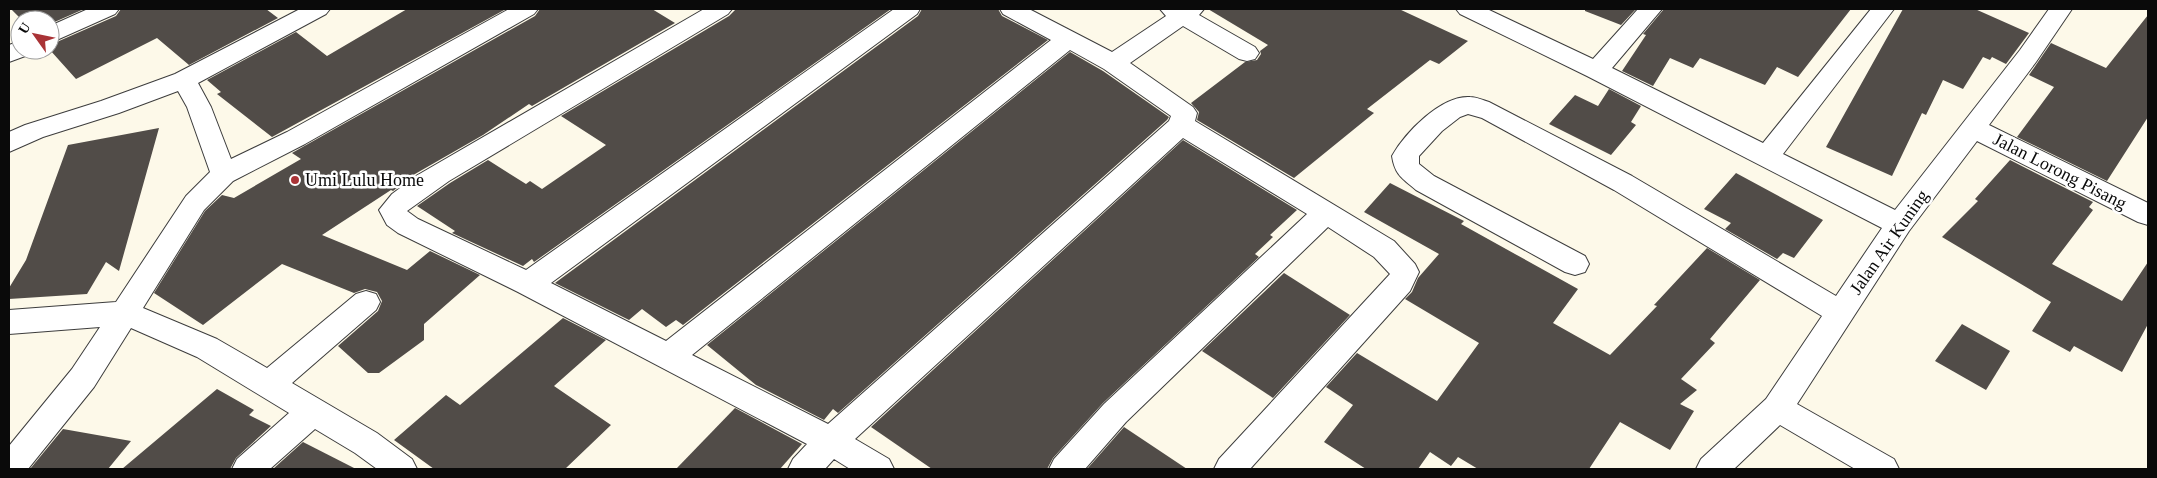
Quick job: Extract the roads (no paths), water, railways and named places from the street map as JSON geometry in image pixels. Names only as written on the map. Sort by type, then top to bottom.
[{"type":"street","points":[[60,30],[107,9]]},
{"type":"street","points":[[9,143],[34,131],[184,80],[318,9]]},
{"type":"street","points":[[9,469],[83,378],[195,203],[224,174],[296,138],[526,9]]},
{"type":"street","points":[[720,9],[438,177],[399,202],[392,210],[397,218],[408,226],[528,284],[830,441],[878,469]]},
{"type":"street","points":[[528,284],[909,9]]},
{"type":"street","points":[[804,469],[830,441],[1180,125],[1184,113],[1113,63],[1011,9]]},
{"type":"street","points":[[1468,9],[1596,70],[1899,224]]},
{"type":"street","points":[[1596,70],[1651,9]]},
{"type":"street","points":[[1767,156],[1883,9]]},
{"type":"street","name":"Jalan Air Kuning","points":[[1712,469],[1777,408],[1899,224],[2028,56],[2061,9]]},
{"type":"street","points":[[1113,63],[1182,11],[1247,53]]},
{"type":"street","points":[[668,357],[1067,40]]},
{"type":"street","points":[[184,80],[199,107],[224,174]]},
{"type":"street","points":[[1575,264],[1425,183],[1407,168],[1405,156],[1415,142],[1444,116],[1468,105],[1491,112],[1623,184],[1840,313]]},
{"type":"street","points":[[1180,125],[1384,249],[1405,272],[1400,283],[1230,469]]},
{"type":"street","name":"Jalan Lorong Pisang","points":[[1973,128],[2148,215]]},
{"type":"street","points":[[1065,469],[1115,413],[1326,212]]},
{"type":"street","points":[[268,385],[366,302]]},
{"type":"street","points":[[9,322],[126,313],[207,348],[366,444],[401,469]]},
{"type":"street","points":[[1777,408],[1883,469]]},
{"type":"street","points":[[248,469],[312,412]]},
{"type":"place","name":"Umi Lulu Home","points":[[295,180]]}]
